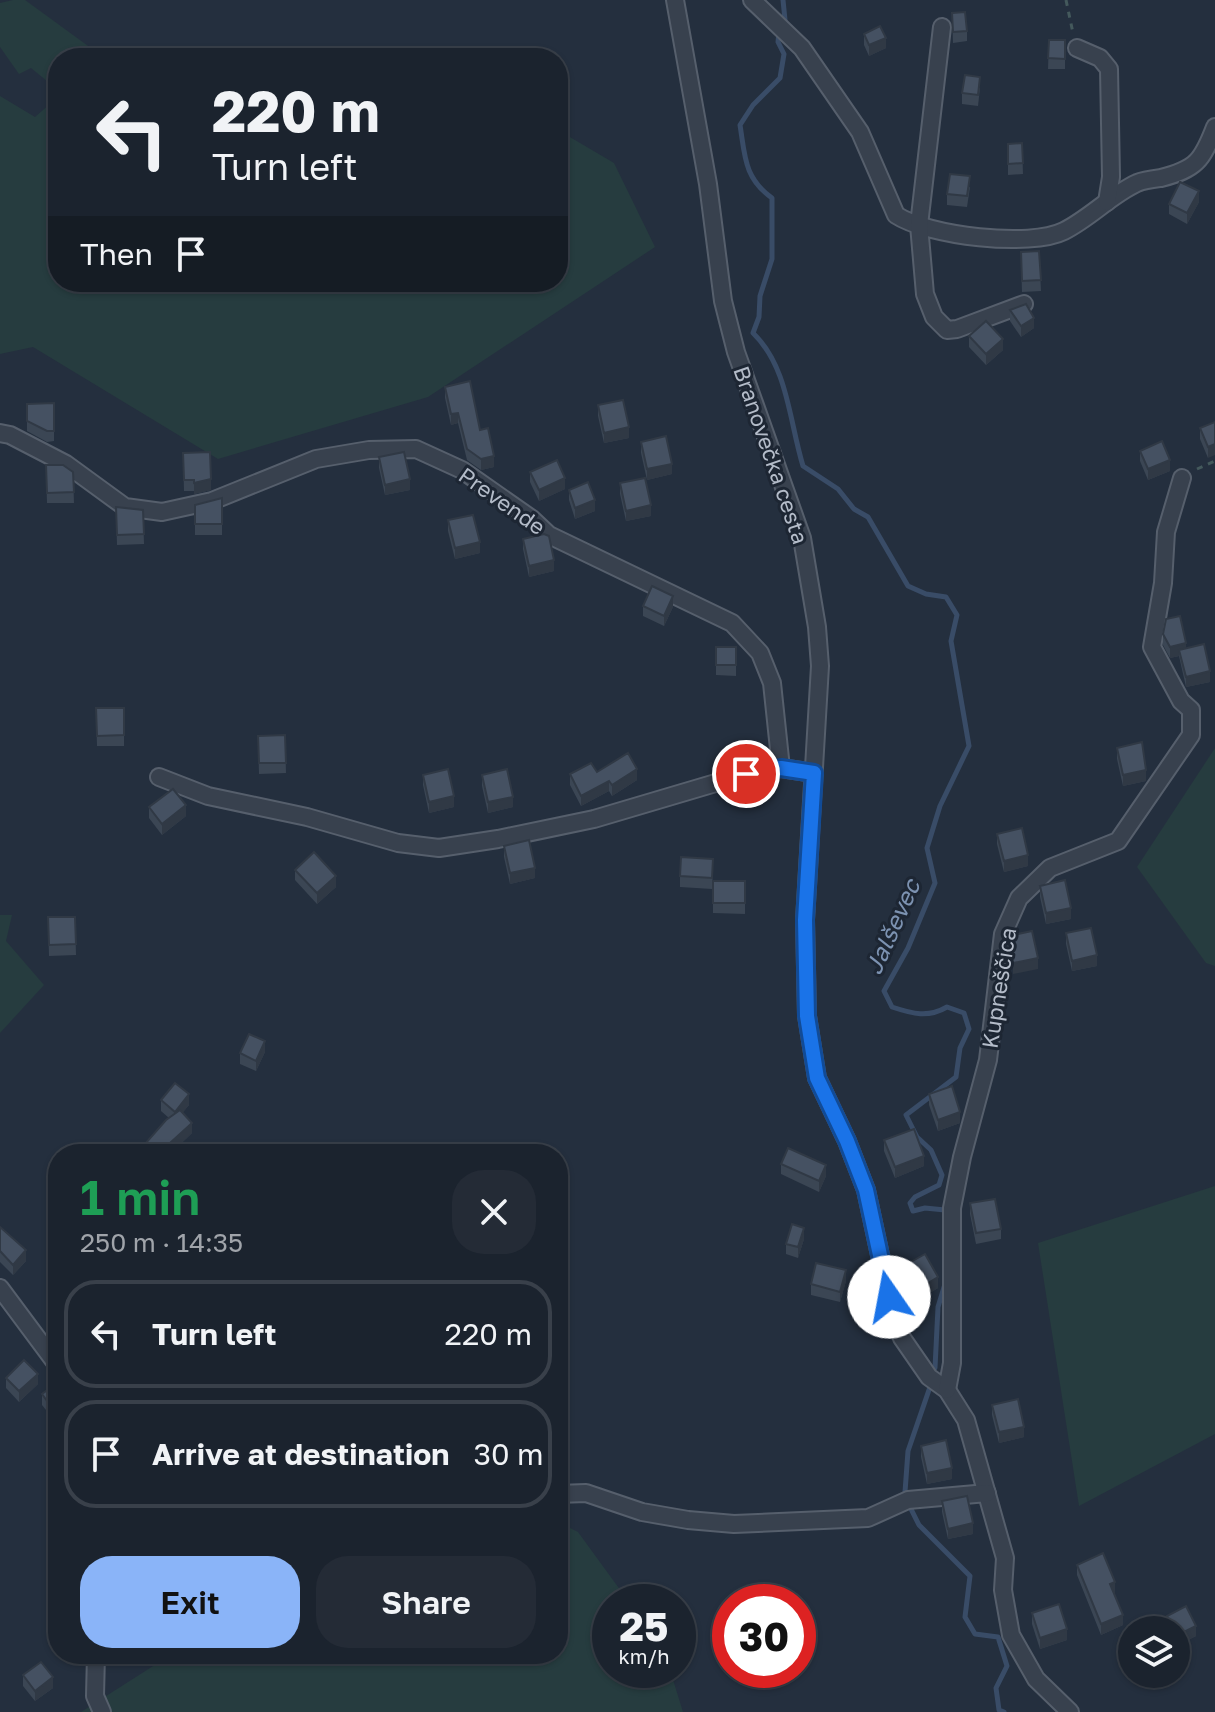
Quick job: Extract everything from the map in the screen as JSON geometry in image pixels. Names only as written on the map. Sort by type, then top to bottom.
[{"type":"street","name":"Branovečka cesta","points":[[675,0],[708,184],[723,301],[736,352],[802,538],[817,627],[820,666],[805,920],[807,1016],[817,1078],[866,1190],[889,1297],[902,1338],[966,1420],[1005,1558],[1003,1590],[1011,1635],[1036,1679],[1070,1712]]},
{"type":"street","points":[[752,0],[802,48],[860,132],[896,215],[919,225],[982,239],[1029,238],[1062,232],[1137,183],[1185,171],[1198,163],[1215,127]]},
{"type":"street","points":[[942,27],[919,225],[925,294],[934,317],[947,330],[1024,304]]},
{"type":"street","points":[[1077,48],[1100,58],[1109,69],[1111,177],[1107,202]]},
{"type":"street","name":"Prevende","points":[[0,433],[10,435],[66,464],[125,507],[162,512],[212,501],[316,459],[369,450],[416,449],[462,470],[532,519],[549,535],[732,623],[760,653],[772,683],[781,768]]},
{"type":"street","name":"Kupneščica","points":[[939,1383],[952,1363],[952,1208],[988,1060],[1003,934],[1019,898],[1050,868],[1118,841],[1191,735],[1191,710],[1181,701],[1152,647],[1163,583],[1166,532],[1182,478]]},
{"type":"street","points":[[159,777],[208,796],[307,817],[398,843],[439,848],[594,819],[746,774],[781,768],[814,773]]},
{"type":"street","points":[[0,1288],[48,1353]]},
{"type":"street","points":[[568,1494],[586,1493],[642,1512],[734,1524],[868,1518],[908,1500],[987,1493]]},
{"type":"street","points":[[96,1664],[95,1696],[102,1712]]},
{"type":"path","points":[[1066,0],[1077,48]]},
{"type":"path","points":[[1182,478],[1215,461]]},
{"type":"green space","points":[[25,0],[91,48],[48,48],[48,82],[31,68],[19,74],[0,47],[0,3]]},
{"type":"green space","points":[[0,96],[35,117],[48,106],[48,292],[568,292],[568,136],[614,163],[655,247],[428,397],[218,459],[33,347],[0,354]]},
{"type":"green space","points":[[1215,748],[1215,966],[1206,963],[1137,867]]},
{"type":"green space","points":[[0,915],[12,915],[6,941],[44,985],[0,1033]]},
{"type":"green space","points":[[1215,1186],[1215,1434],[1079,1506],[1038,1243]]},
{"type":"green space","points":[[568,1527],[578,1532],[616,1584],[592,1584],[592,1688],[676,1688],[683,1712],[81,1712],[156,1664],[568,1664]]},
{"type":"building","points":[[965,12],[967,31],[953,32],[952,13]]},
{"type":"building","points":[[880,26],[886,38],[869,45],[864,34]]},
{"type":"building","points":[[1049,40],[1065,40],[1065,59],[1048,58]]},
{"type":"building","points":[[965,75],[980,77],[978,95],[962,93]]},
{"type":"building","points":[[1022,143],[1023,163],[1008,164],[1008,144]]},
{"type":"building","points":[[950,174],[970,176],[967,196],[947,194]]},
{"type":"building","points":[[1180,182],[1199,191],[1187,213],[1169,204]]},
{"type":"building","points":[[1039,251],[1041,280],[1022,281],[1021,252]]},
{"type":"building","points":[[1026,304],[1034,318],[1021,326],[1010,310]]},
{"type":"building","points":[[986,321],[1003,339],[986,354],[969,336]]},
{"type":"building","points":[[470,381],[480,430],[488,428],[494,456],[481,459],[467,449],[458,413],[451,414],[445,387]]},
{"type":"building","points":[[623,400],[629,427],[604,433],[598,405]]},
{"type":"building","points":[[54,403],[54,431],[47,431],[27,421],[27,404]]},
{"type":"building","points":[[1215,422],[1215,444],[1208,447],[1200,428]]},
{"type":"building","points":[[666,436],[672,464],[647,469],[641,442]]},
{"type":"building","points":[[1162,441],[1170,460],[1148,469],[1140,451]]},
{"type":"building","points":[[210,452],[211,479],[194,483],[194,480],[184,480],[183,453]]},
{"type":"building","points":[[404,452],[410,479],[385,485],[379,457]]},
{"type":"building","points":[[557,460],[565,478],[539,490],[530,472]]},
{"type":"building","points":[[46,465],[63,465],[73,472],[74,492],[47,493]]},
{"type":"building","points":[[645,478],[651,505],[626,511],[620,483]]},
{"type":"building","points":[[588,482],[595,500],[575,508],[569,490]]},
{"type":"building","points":[[222,498],[222,524],[195,524],[195,505]]},
{"type":"building","points":[[116,507],[143,510],[144,534],[117,535]]},
{"type":"building","points":[[473,515],[480,542],[455,548],[448,520]]},
{"type":"building","points":[[544,534],[549,536],[554,560],[529,566],[523,539]]},
{"type":"building","points":[[652,586],[673,596],[664,616],[643,606]]},
{"type":"building","points":[[1180,616],[1186,643],[1170,647],[1163,634],[1166,619]]},
{"type":"building","points":[[1204,644],[1210,671],[1186,677],[1179,650]]},
{"type":"building","points":[[716,647],[736,647],[736,665],[716,665]]},
{"type":"building","points":[[96,708],[124,708],[124,735],[97,736]]},
{"type":"building","points":[[285,735],[286,763],[259,763],[258,736]]},
{"type":"building","points":[[1142,742],[1146,770],[1123,775],[1117,748]]},
{"type":"building","points":[[628,753],[637,769],[612,785],[609,781],[581,796],[570,774],[591,763],[597,772]]},
{"type":"building","points":[[448,769],[454,796],[429,802],[423,775]]},
{"type":"building","points":[[507,769],[513,797],[488,802],[482,775]]},
{"type":"building","points":[[173,789],[186,805],[162,824],[149,807]]},
{"type":"building","points":[[1022,828],[1028,855],[1004,861],[997,834]]},
{"type":"building","points":[[529,840],[535,868],[510,873],[504,846]]},
{"type":"building","points":[[314,852],[336,876],[317,893],[295,870]]},
{"type":"building","points":[[681,857],[713,859],[712,878],[680,876]]},
{"type":"building","points":[[1065,880],[1071,908],[1046,913],[1040,886]]},
{"type":"building","points":[[713,881],[745,881],[745,903],[713,903]]},
{"type":"building","points":[[48,917],[75,917],[76,944],[49,945]]},
{"type":"building","points":[[1091,928],[1097,955],[1072,961],[1066,933]]},
{"type":"building","points":[[1032,931],[1038,958],[1013,963],[1013,935]]},
{"type":"building","points":[[249,1034],[265,1041],[256,1061],[240,1053]]},
{"type":"building","points":[[175,1083],[189,1094],[175,1112],[161,1100]]},
{"type":"building","points":[[952,1086],[960,1112],[938,1120],[929,1094]]},
{"type":"building","points":[[180,1110],[192,1123],[169,1144],[145,1144],[166,1120]]},
{"type":"building","points":[[914,1129],[924,1156],[895,1167],[884,1140]]},
{"type":"building","points":[[788,1148],[826,1165],[819,1181],[781,1164]]},
{"type":"building","points":[[995,1199],[1001,1229],[976,1233],[970,1203]]},
{"type":"building","points":[[792,1224],[804,1228],[798,1247],[786,1244]]},
{"type":"building","points":[[0,1227],[26,1250],[13,1265],[0,1251]]},
{"type":"building","points":[[925,1254],[938,1277],[923,1286],[909,1263]]},
{"type":"building","points":[[816,1263],[846,1270],[840,1292],[811,1284]]},
{"type":"building","points":[[24,1360],[38,1374],[19,1391],[6,1378]]},
{"type":"building","points":[[1018,1399],[1024,1427],[999,1432],[992,1405]]},
{"type":"building","points":[[946,1440],[952,1468],[927,1473],[921,1446]]},
{"type":"building","points":[[967,1496],[973,1523],[948,1529],[942,1501]]},
{"type":"building","points":[[1103,1553],[1115,1582],[1110,1584],[1123,1615],[1101,1624],[1077,1565]]},
{"type":"building","points":[[1059,1604],[1067,1629],[1040,1638],[1032,1613]]},
{"type":"building","points":[[1186,1606],[1196,1626],[1190,1629],[1190,1616],[1167,1616]]},
{"type":"building","points":[[41,1662],[53,1677],[35,1691],[23,1675]]},
{"type":"waterway","name":"Jalševec","points":[[783,0],[785,20]]},
{"type":"waterway","name":"Jalševec","points":[[779,32],[778,42],[784,54],[780,78],[753,105],[740,125],[751,174],[772,198],[772,259],[760,296],[759,317],[753,333],[765,347],[781,378],[803,466],[838,489],[854,509],[868,517],[908,586],[926,594],[946,597],[957,615],[951,641],[969,746],[940,806],[927,848],[935,883],[908,948],[884,991],[892,1007],[907,1012],[927,1014],[947,1007],[964,1013],[969,1029],[960,1048],[956,1077],[906,1115],[917,1137],[931,1150],[942,1175],[939,1185],[915,1197],[910,1203],[913,1211],[925,1208],[945,1210],[945,1214]]},
{"type":"waterway","name":"Jalševec","points":[[935,1368],[938,1307],[945,1284]]},
{"type":"waterway","name":"Jalševec","points":[[905,1492],[908,1451],[930,1387]]},
{"type":"waterway","name":"Jalševec","points":[[909,1505],[919,1525],[970,1576],[965,1617],[975,1634],[998,1637],[1007,1666],[996,1688],[999,1710],[1004,1712]]},
{"type":"route","points":[[746,774],[781,768],[814,773],[805,920],[807,1016],[817,1078],[866,1190],[889,1297]]}]
